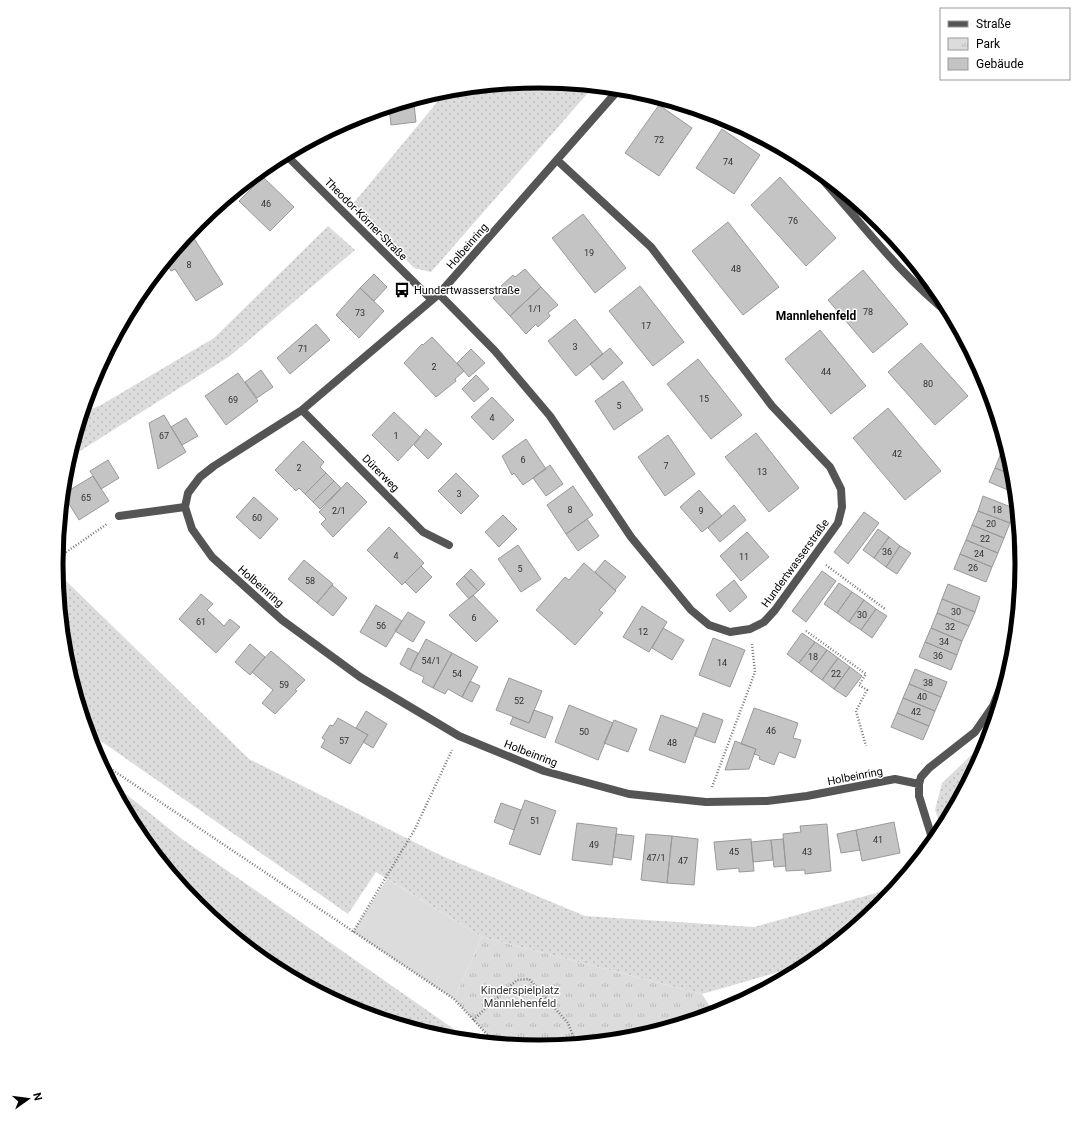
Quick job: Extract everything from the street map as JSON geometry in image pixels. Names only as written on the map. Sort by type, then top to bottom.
[{"type":"street","name":"Holbeinring","points":[[615,94],[439,294],[302,410],[214,466],[200,477],[188,493],[185,507],[192,529],[212,557],[282,620],[360,677],[459,736],[544,771],[629,794],[706,802],[767,801],[807,796],[894,779],[919,784]]},
{"type":"street","name":"Theodor-Körner-Straße","points":[[290,158],[432,300]]},
{"type":"street","name":"Hundertwasserstraße","points":[[439,294],[495,351],[550,416],[631,537],[691,610],[709,625],[730,632],[750,629],[764,622],[775,610],[838,523],[842,507],[841,488],[830,467],[772,406],[651,247],[557,160]]},
{"type":"street","points":[[828,185],[899,268],[937,302]]},
{"type":"street","name":"Dürerweg","points":[[302,410],[423,532],[449,545]]},
{"type":"street","points":[[119,516],[185,507]]},
{"type":"street","points":[[931,834],[919,796],[919,784],[921,777],[929,768],[975,732],[994,703]]},
{"type":"path","points":[[63,554],[119,516]]},
{"type":"path","points":[[814,556],[885,609]]},
{"type":"path","points":[[706,802],[755,672],[750,629]]},
{"type":"path","points":[[806,631],[866,674],[859,684],[867,690],[856,711],[866,746]]},
{"type":"path","points":[[353,932],[415,829],[459,736]]},
{"type":"path","points":[[109,768],[250,860],[353,932],[454,999],[488,1036]]},
{"type":"path","points":[[473,1020],[517,980],[529,979],[568,1023],[574,1038]]},
{"type":"green space","points":[[539,88],[590,91],[431,272],[414,268],[352,205],[440,98],[477,92],[508,89]]},
{"type":"green space","points":[[328,226],[355,250],[230,356],[76,454],[88,411],[101,405],[214,338]]},
{"type":"green space","points":[[63,578],[249,759],[442,856],[585,916],[754,927],[885,891],[853,921],[829,941],[787,970],[702,994],[482,937],[376,872],[348,914],[96,737],[79,687],[72,656],[67,626]]},
{"type":"green space","points":[[978,749],[966,774],[957,790],[951,797],[952,801],[939,821],[935,810],[942,783]]},
{"type":"green space","points":[[121,790],[182,839],[458,1032],[416,1023],[357,1003],[301,976],[249,941],[202,900],[181,877],[143,828]]},
{"type":"green space","points":[[387,879],[482,937],[454,999],[353,932]]},
{"type":"green space","name":"Kinderspielplatz Mannlehenfeld","points":[[482,937],[702,994],[710,1007],[662,1023],[632,1030],[601,1035],[539,1040],[489,1036],[454,999]]},
{"type":"building","points":[[414,105],[416,122],[391,125],[390,112]]},
{"type":"building","points":[[659,105],[692,128],[659,176],[625,153]]},
{"type":"building","points":[[722,129],[760,155],[734,194],[696,168]]},
{"type":"building","points":[[263,177],[294,207],[270,231],[239,201]]},
{"type":"building","points":[[780,177],[836,238],[806,266],[751,205]]},
{"type":"building","points":[[583,214],[626,268],[595,293],[552,238]]},
{"type":"building","points":[[728,222],[779,287],[743,315],[692,251]]},
{"type":"building","points":[[193,237],[223,284],[196,301],[175,269],[171,271],[168,266]]},
{"type":"building","points":[[525,269],[541,287],[510,316],[493,298],[503,289],[501,286],[513,275],[515,277]]},
{"type":"building","points":[[863,270],[908,324],[873,353],[828,300]]},
{"type":"building","points":[[374,274],[387,287],[374,301],[360,288]]},
{"type":"building","points":[[640,286],[684,342],[653,366],[609,311]]},
{"type":"building","points":[[541,287],[558,305],[548,313],[550,316],[538,327],[536,324],[526,334],[510,316]]},
{"type":"building","points":[[360,288],[384,311],[359,338],[336,315]]},
{"type":"building","points":[[575,319],[603,354],[576,376],[548,341]]},
{"type":"building","points":[[316,324],[330,340],[290,374],[277,358]]},
{"type":"building","points":[[820,330],[866,386],[831,414],[785,359]]},
{"type":"building","points":[[432,337],[464,371],[455,379],[456,381],[436,397],[404,363],[422,344],[423,345]]},
{"type":"building","points":[[921,343],[968,396],[935,425],[888,372]]},
{"type":"building","points":[[610,348],[623,363],[603,380],[590,364]]},
{"type":"building","points":[[471,349],[485,363],[469,377],[457,363]]},
{"type":"building","points":[[698,359],[742,415],[711,439],[667,384]]},
{"type":"building","points":[[261,370],[273,387],[257,398],[245,382]]},
{"type":"building","points":[[238,373],[258,401],[226,425],[205,396]]},
{"type":"building","points":[[476,375],[489,389],[474,402],[462,389]]},
{"type":"building","points":[[623,381],[643,410],[614,430],[595,401]]},
{"type":"building","points":[[492,397],[514,420],[493,440],[471,417]]},
{"type":"building","points":[[888,408],[941,471],[905,500],[853,438]]},
{"type":"building","points":[[394,412],[420,437],[398,461],[372,435]]},
{"type":"building","points":[[164,415],[186,452],[158,469],[149,423]]},
{"type":"building","points":[[186,418],[198,436],[182,445],[171,427]]},
{"type":"building","points":[[426,429],[442,444],[428,459],[414,445]]},
{"type":"building","points":[[756,433],[799,488],[769,512],[725,457]]},
{"type":"building","points":[[668,435],[695,474],[665,496],[638,457]]},
{"type":"building","points":[[526,439],[546,469],[523,485],[514,473],[512,475],[502,456]]},
{"type":"building","points":[[303,441],[324,462],[320,467],[326,473],[305,494],[299,488],[296,491],[275,470]]},
{"type":"building","points":[[1001,453],[1002,453],[1006,472],[995,468]]},
{"type":"building","points":[[108,460],[119,478],[101,489],[90,471]]},
{"type":"building","points":[[550,465],[563,484],[546,496],[533,478]]},
{"type":"building","points":[[995,468],[1006,472],[1009,491],[989,482]]},
{"type":"building","points":[[326,473],[334,481],[313,502],[305,494]]},
{"type":"building","points":[[456,473],[479,496],[461,514],[438,491]]},
{"type":"building","points":[[93,476],[109,501],[79,520],[67,501],[69,491]]},
{"type":"building","points":[[334,481],[341,488],[320,509],[313,502]]},
{"type":"building","points":[[347,482],[367,502],[333,537],[321,524],[326,519],[319,512]]},
{"type":"building","points":[[573,486],[593,515],[566,534],[547,505]]},
{"type":"building","points":[[699,490],[722,516],[702,532],[680,507]]},
{"type":"building","points":[[983,496],[1012,507],[1013,517],[1010,523],[978,511]]},
{"type":"building","points":[[254,497],[278,519],[260,539],[236,517]]},
{"type":"building","points":[[734,505],[746,520],[720,542],[708,528]]},
{"type":"building","points":[[978,511],[1010,523],[1004,538],[972,525]]},
{"type":"building","points":[[864,512],[879,523],[848,564],[834,552]]},
{"type":"building","points":[[503,515],[517,529],[499,547],[485,532]]},
{"type":"building","points":[[587,519],[599,536],[578,551],[566,534]]},
{"type":"building","points":[[972,525],[1004,538],[998,553],[966,540]]},
{"type":"building","points":[[389,527],[424,563],[402,585],[367,550]]},
{"type":"building","points":[[878,529],[889,537],[874,558],[863,550]]},
{"type":"building","points":[[747,532],[769,557],[741,581],[720,556]]},
{"type":"building","points":[[889,537],[900,546],[886,567],[874,558]]},
{"type":"building","points":[[966,540],[998,553],[992,567],[960,554]]},
{"type":"building","points":[[518,545],[541,579],[521,592],[498,559]]},
{"type":"building","points":[[900,546],[911,553],[897,574],[886,567]]},
{"type":"building","points":[[960,554],[992,567],[986,582],[954,569]]},
{"type":"building","points":[[304,560],[333,584],[317,603],[288,579]]},
{"type":"building","points":[[605,560],[626,577],[615,590],[595,572]]},
{"type":"building","points":[[584,563],[616,591],[599,610],[603,613],[575,645],[536,610],[565,577],[569,580]]},
{"type":"building","points":[[421,566],[432,577],[416,593],[405,582]]},
{"type":"building","points":[[471,569],[485,584],[478,591],[464,576]]},
{"type":"building","points":[[822,571],[836,581],[806,622],[792,611]]},
{"type":"building","points":[[464,576],[478,591],[469,599],[456,584]]},
{"type":"building","points":[[734,580],[747,597],[730,612],[716,595]]},
{"type":"building","points":[[839,583],[852,592],[837,613],[824,604]]},
{"type":"building","points":[[948,584],[980,597],[975,612],[942,599]]},
{"type":"building","points":[[332,585],[347,598],[333,616],[317,603]]},
{"type":"building","points":[[852,592],[864,600],[849,622],[837,613]]},
{"type":"building","points":[[201,594],[213,604],[207,610],[224,626],[230,619],[240,627],[216,653],[179,619]]},
{"type":"building","points":[[473,595],[498,621],[476,642],[449,615]]},
{"type":"building","points":[[942,599],[975,612],[969,626],[937,613]]},
{"type":"building","points":[[864,600],[876,609],[861,630],[849,622]]},
{"type":"building","points":[[376,605],[402,621],[386,647],[360,632]]},
{"type":"building","points":[[642,606],[667,622],[649,652],[623,637]]},
{"type":"building","points":[[876,609],[887,616],[872,638],[861,630]]},
{"type":"building","points":[[408,612],[425,622],[413,642],[395,631]]},
{"type":"building","points":[[937,613],[969,626],[962,641],[931,628]]},
{"type":"building","points":[[663,628],[684,640],[672,660],[652,648]]},
{"type":"building","points":[[931,628],[962,641],[957,655],[925,642]]},
{"type":"building","points":[[802,633],[815,642],[799,663],[787,654]]},
{"type":"building","points":[[713,638],[745,650],[730,687],[699,675]]},
{"type":"building","points":[[426,639],[452,653],[433,688],[422,682],[424,677],[410,670]]},
{"type":"building","points":[[815,642],[827,650],[811,672],[799,663]]},
{"type":"building","points":[[925,642],[957,655],[951,670],[919,657]]},
{"type":"building","points":[[250,644],[265,657],[250,675],[235,662]]},
{"type":"building","points":[[408,648],[418,653],[410,670],[400,664]]},
{"type":"building","points":[[827,650],[838,658],[822,680],[811,672]]},
{"type":"building","points":[[271,651],[305,680],[295,690],[297,691],[275,714],[262,703],[273,690],[252,672]]},
{"type":"building","points":[[452,653],[478,667],[462,697],[448,689],[445,694],[433,688]]},
{"type":"building","points":[[838,658],[850,667],[834,689],[822,680]]},
{"type":"building","points":[[850,667],[862,676],[846,697],[834,689]]},
{"type":"building","points":[[915,669],[947,682],[941,697],[909,684]]},
{"type":"building","points":[[509,678],[542,691],[529,723],[496,710]]},
{"type":"building","points":[[470,681],[480,686],[472,702],[462,697]]},
{"type":"building","points":[[909,684],[941,697],[935,711],[903,698]]},
{"type":"building","points":[[903,698],[935,711],[929,726],[897,713]]},
{"type":"building","points":[[569,705],[613,723],[598,760],[555,742]]},
{"type":"building","points":[[754,708],[798,723],[793,738],[801,740],[795,758],[779,752],[774,765],[759,759],[760,756],[754,754],[756,749],[741,744]]},
{"type":"building","points":[[534,710],[553,717],[545,738],[510,724],[513,717],[529,723]]},
{"type":"building","points":[[366,711],[387,724],[373,748],[363,742],[368,735],[356,728]]},
{"type":"building","points":[[703,713],[723,720],[715,743],[695,736]]},
{"type":"building","points":[[897,713],[929,726],[923,740],[891,727]]},
{"type":"building","points":[[661,715],[697,728],[685,763],[649,750]]},
{"type":"building","points":[[338,718],[368,735],[350,764],[321,747],[325,740],[322,738],[330,725],[333,726]]},
{"type":"building","points":[[614,720],[637,729],[628,752],[604,743]]},
{"type":"building","points":[[735,741],[756,749],[749,769],[725,770]]},
{"type":"building","points":[[525,800],[556,811],[540,855],[509,844]]},
{"type":"building","points":[[501,803],[521,810],[514,830],[494,822]]},
{"type":"building","points":[[894,822],[900,853],[862,861],[856,830]]},
{"type":"building","points":[[577,823],[617,828],[612,865],[572,860]]},
{"type":"building","points":[[827,824],[831,871],[805,874],[805,870],[786,871],[783,834],[801,832],[800,826]]},
{"type":"building","points":[[856,830],[860,850],[841,853],[837,834]]},
{"type":"building","points":[[616,834],[634,836],[631,860],[613,857]]},
{"type":"building","points":[[646,834],[672,836],[667,883],[641,880]]},
{"type":"building","points":[[672,836],[698,839],[694,885],[667,883]]},
{"type":"building","points":[[751,839],[754,871],[739,872],[739,868],[717,870],[714,842]]},
{"type":"building","points":[[783,839],[786,866],[774,867],[771,840]]},
{"type":"building","points":[[771,840],[773,860],[753,862],[751,842]]},
{"type":"place","name":"Hundertwasserstraße","points":[[402,290]]},
{"type":"district","name":"Mannlehenfeld","points":[[816,316]]}]
